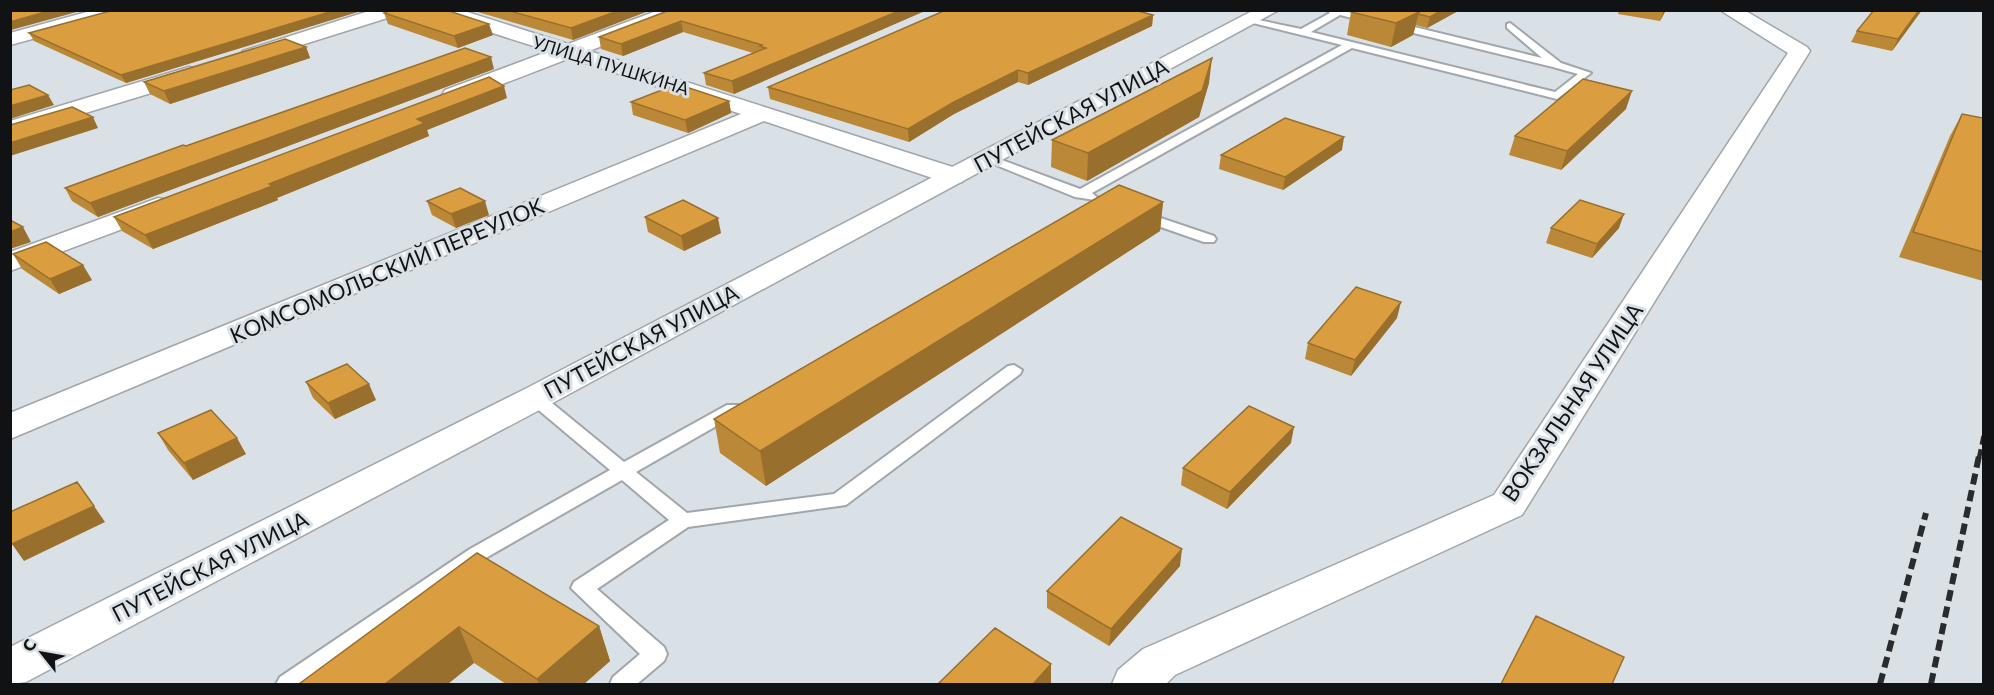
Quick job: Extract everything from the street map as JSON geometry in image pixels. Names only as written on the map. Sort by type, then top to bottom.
[{"type":"street","points":[[10,39],[118,10]]},
{"type":"street","points":[[235,60],[393,10]]},
{"type":"street","name":"УЛИЦА ПУШКИНА","points":[[440,10],[735,104],[765,101],[953,176]]},
{"type":"street","points":[[434,102],[678,10]]},
{"type":"street","name":"ВОКЗАЛЬНАЯ УЛИЦА","points":[[1135,684],[1159,662],[1508,505],[1800,51],[1729,10]]},
{"type":"street","name":"ПУТЕЙСКАЯ УЛИЦА","points":[[10,669],[535,398],[1261,15]]},
{"type":"street","points":[[10,129],[213,66]]},
{"type":"street","name":"КОМСОМОЛЬСКИЙ ПЕРЕУЛОК","points":[[10,428],[765,101]]},
{"type":"street","points":[[10,262],[178,199]]},
{"type":"lane","points":[[1261,15],[1302,33],[1557,96],[1586,73],[1334,11],[1302,33]]},
{"type":"lane","points":[[1510,26],[1557,65]]},
{"type":"lane","points":[[1080,194],[1350,45]]},
{"type":"lane","points":[[987,159],[1098,200],[1078,211]]},
{"type":"lane","points":[[1131,212],[1209,239]]},
{"type":"lane","points":[[621,684],[656,654],[582,588],[683,521],[839,500],[1014,370]]},
{"type":"lane","points":[[535,398],[621,472],[683,521]]},
{"type":"lane","points":[[288,684],[477,554],[746,401]]},
{"type":"building","points":[[10,10],[52,10],[10,22]]},
{"type":"building","points":[[114,10],[336,10],[121,75],[29,33]]},
{"type":"building","points":[[391,10],[446,10],[489,24],[454,36],[384,13]]},
{"type":"building","points":[[506,10],[620,10],[571,28]]},
{"type":"building","points":[[670,10],[901,10],[732,81],[704,73],[766,48],[681,21],[621,44],[599,37]]},
{"type":"building","points":[[946,10],[1134,10],[1153,15],[1028,73],[1018,70],[954,102],[908,129],[768,87]]},
{"type":"building","points":[[1354,10],[1413,10],[1419,12],[1396,23],[1351,12]]},
{"type":"building","points":[[1413,10],[1442,10],[1430,17]]},
{"type":"building","points":[[1874,10],[1919,10],[1898,39],[1857,31]]},
{"type":"building","points":[[285,39],[306,47],[164,91],[144,82]]},
{"type":"building","points":[[465,48],[491,57],[90,203],[65,188],[183,145],[186,146]]},
{"type":"building","points":[[1212,58],[1202,91],[1088,153],[1052,140]]},
{"type":"building","points":[[489,77],[504,86],[417,119],[425,123],[145,235],[114,217]]},
{"type":"building","points":[[1583,79],[1632,91],[1567,151],[1515,136]]},
{"type":"building","points":[[677,84],[729,101],[685,120],[631,102]]},
{"type":"building","points":[[29,85],[48,95],[10,106],[10,90]]},
{"type":"building","points":[[72,107],[93,117],[10,143],[10,125]]},
{"type":"building","points":[[1962,114],[1983,118],[1983,252],[1913,232]]},
{"type":"building","points":[[1285,118],[1344,137],[1285,177],[1221,155]]},
{"type":"building","points":[[1119,185],[1163,202],[760,451],[714,419]]},
{"type":"building","points":[[460,188],[485,201],[451,214],[427,201]]},
{"type":"building","points":[[683,200],[718,218],[681,236],[645,217]]},
{"type":"building","points":[[1580,200],[1624,214],[1597,244],[1551,228]]},
{"type":"building","points":[[10,220],[23,227],[10,232]]},
{"type":"building","points":[[46,242],[83,265],[50,279],[13,254]]},
{"type":"building","points":[[1356,287],[1401,302],[1355,360],[1308,343]]},
{"type":"building","points":[[347,364],[369,384],[328,403],[306,382]]},
{"type":"building","points":[[1249,406],[1294,427],[1230,492],[1183,468]]},
{"type":"building","points":[[211,410],[237,438],[184,463],[158,433]]},
{"type":"building","points":[[77,482],[94,506],[12,544],[10,542],[10,512]]},
{"type":"building","points":[[1121,517],[1182,549],[1111,629],[1047,591]]},
{"type":"building","points":[[477,553],[599,626],[537,679],[459,627],[385,684],[299,684]]},
{"type":"building","points":[[1536,616],[1624,657],[1612,684],[1501,684]]},
{"type":"building","points":[[995,628],[1051,664],[1033,684],[938,684]]},
{"type":"railway","points":[[1979,458],[1984,434]]},
{"type":"railway","points":[[1931,684],[1979,456]]},
{"type":"railway","points":[[1880,684],[1926,513]]}]
